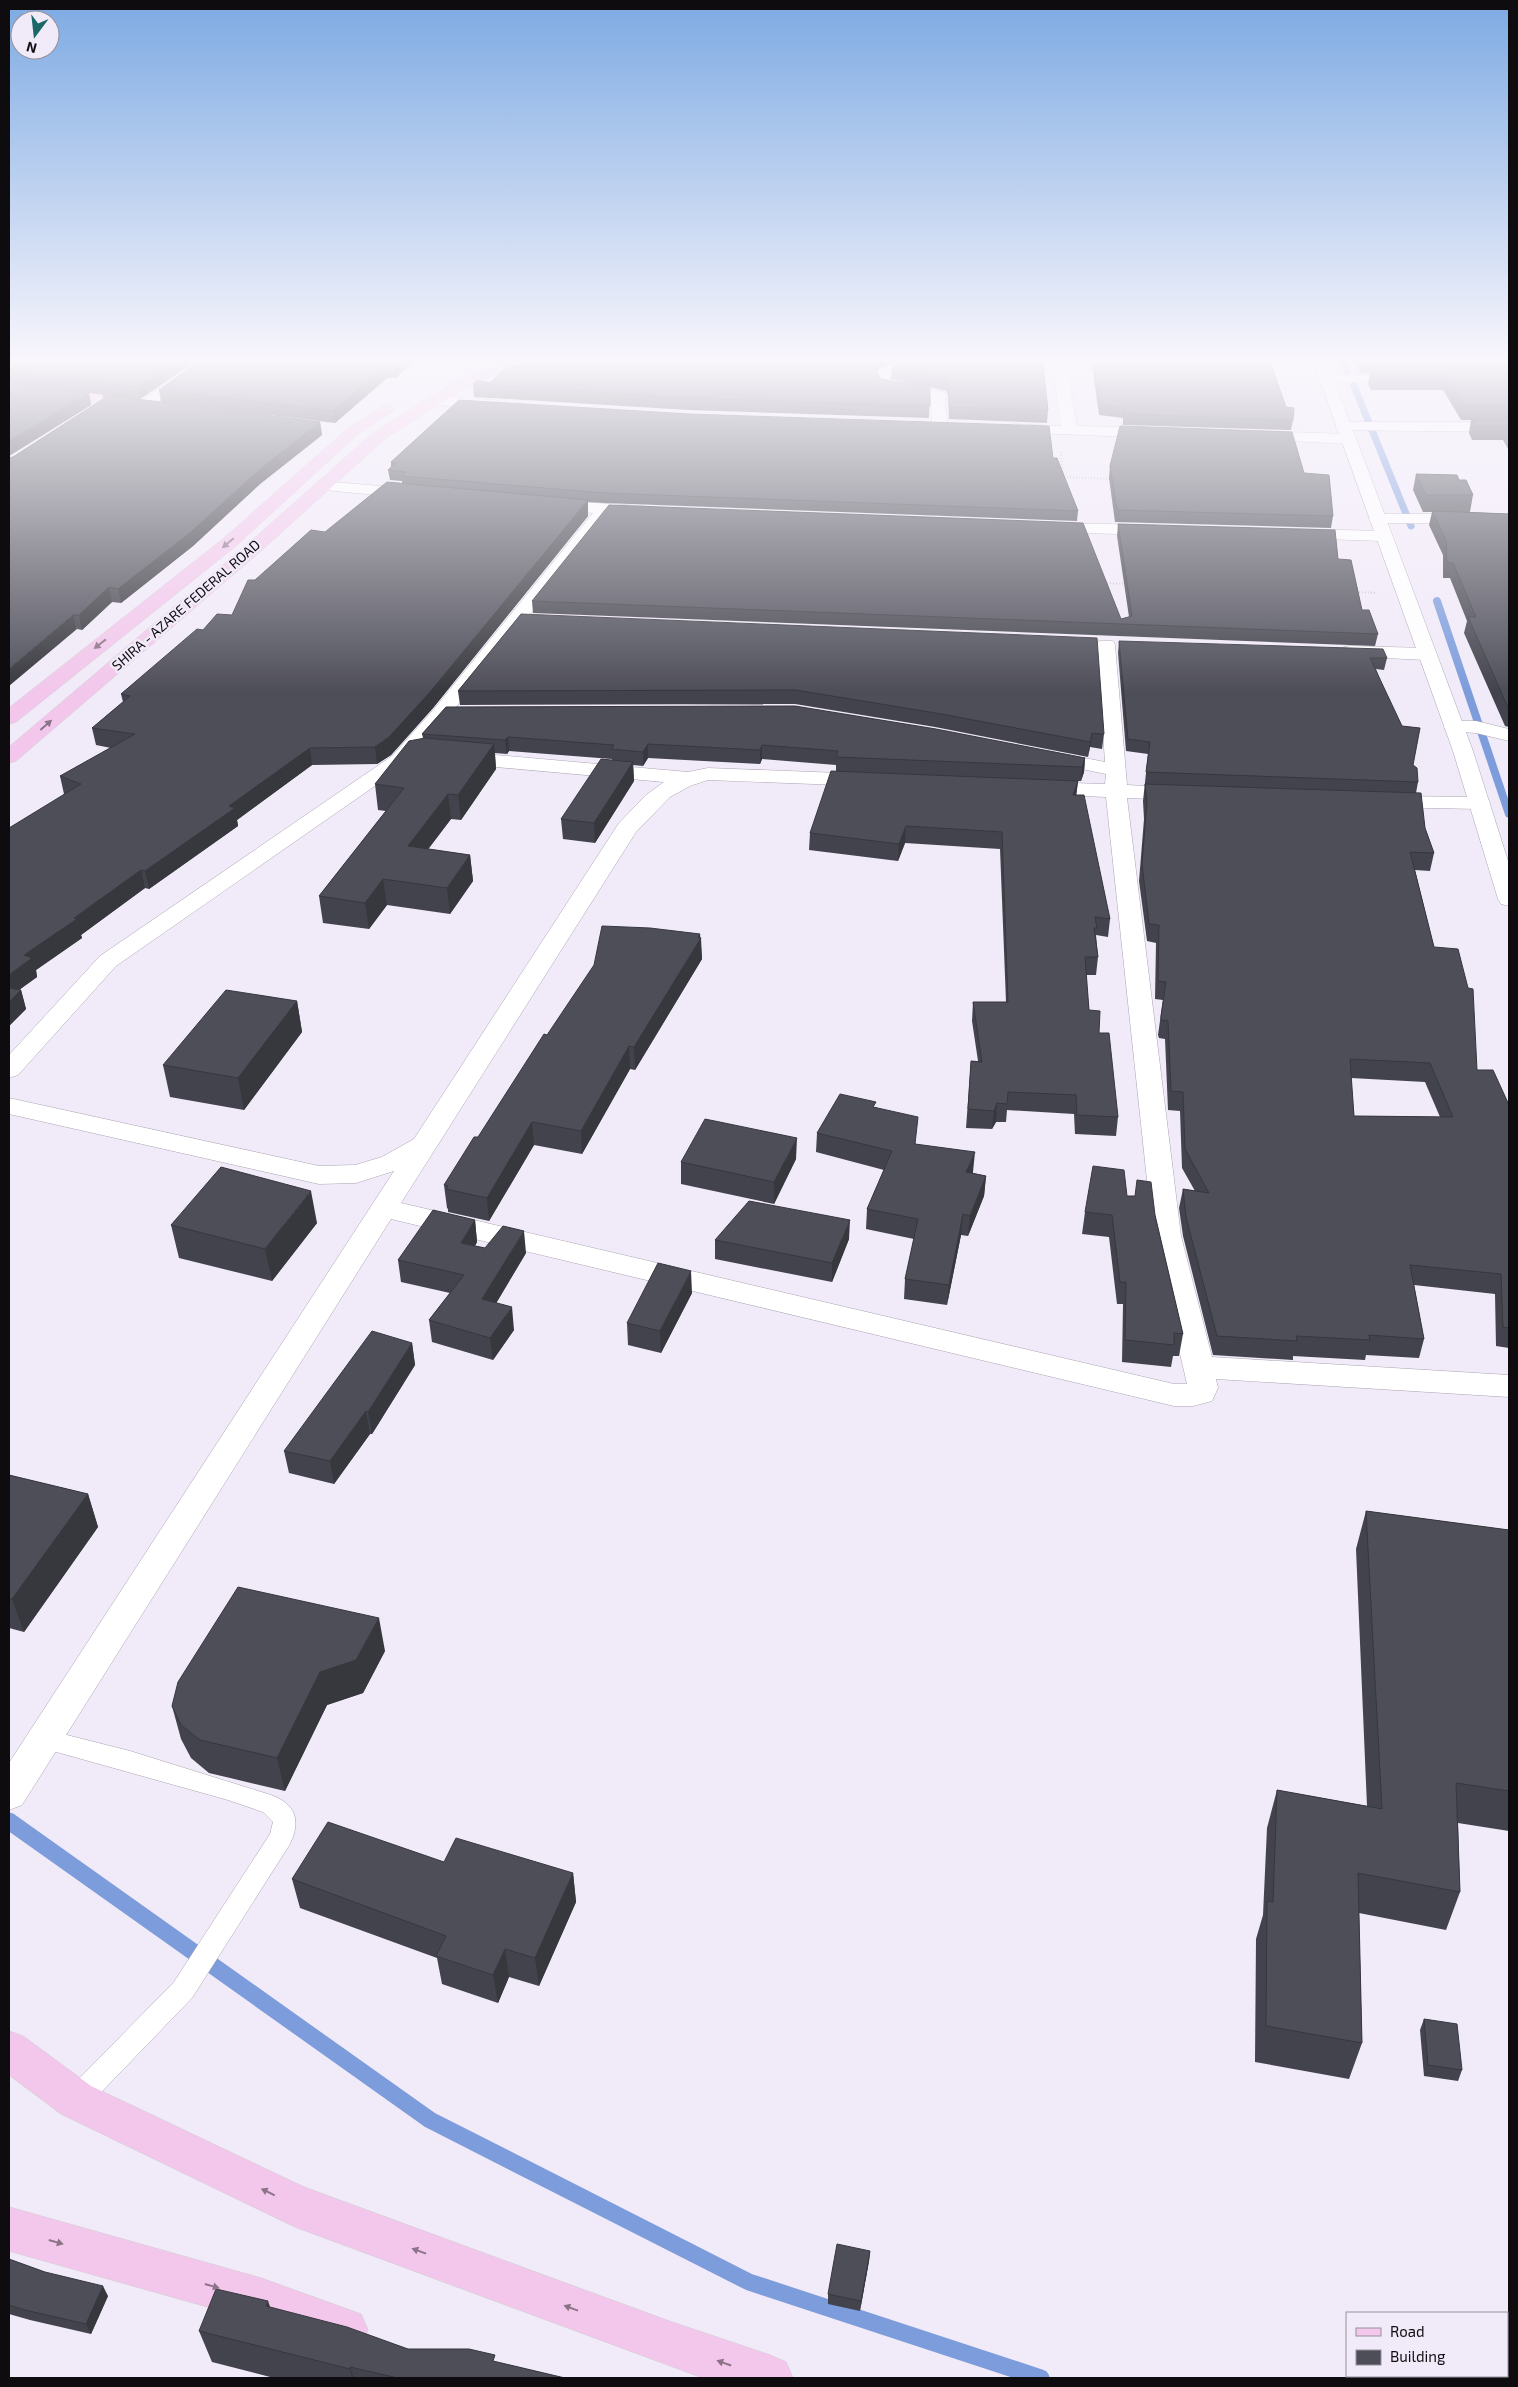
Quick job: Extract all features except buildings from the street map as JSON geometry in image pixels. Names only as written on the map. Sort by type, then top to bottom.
[{"type":"main road","name":"SHIRA - AZARE FEDERAL ROAD","points":[[12,712],[230,542],[303,469]]},
{"type":"main road","name":"SHIRA - AZARE FEDERAL ROAD","points":[[9,757],[256,546],[340,469]]},
{"type":"main road","points":[[9,2050],[76,2100],[295,2205],[669,2344],[770,2378]]},
{"type":"main road","points":[[9,2229],[261,2300],[380,2342]]},
{"type":"street","points":[[1358,469],[1454,727],[1509,899]]},
{"type":"street","points":[[322,486],[429,495]]},
{"type":"street","points":[[536,504],[604,510],[663,512]]},
{"type":"street","points":[[9,1070],[108,961],[398,760],[442,713],[604,510]]},
{"type":"street","points":[[1284,533],[1380,528],[1407,519],[1509,519]]},
{"type":"street","points":[[1040,527],[1174,531]]},
{"type":"street","points":[[516,620],[535,621]]},
{"type":"street","points":[[385,1208],[1174,1395],[1201,1393],[1203,1388],[1199,1367],[1167,1236],[1116,780],[1106,645]]},
{"type":"street","points":[[1327,651],[1427,654]]},
{"type":"street","points":[[442,713],[470,712]]},
{"type":"street","points":[[1454,727],[1476,727],[1506,735]]},
{"type":"street","points":[[1030,753],[1116,780],[1206,795]]},
{"type":"street","points":[[398,760],[428,755],[686,778],[708,774],[889,781]]},
{"type":"street","points":[[12,1789],[627,828],[662,792],[686,778]]},
{"type":"street","points":[[1017,787],[1116,780]]},
{"type":"street","points":[[1363,802],[1479,803]]},
{"type":"street","points":[[9,1106],[319,1175],[356,1174],[392,1163],[424,1146]]},
{"type":"street","points":[[1199,1367],[1509,1386]]},
{"type":"lane","points":[[43,1739],[130,1761],[228,1790],[271,1805],[286,1818],[282,1837],[182,1990],[76,2100]]},
{"type":"path","points":[[1040,527],[1064,477],[1064,469]]},
{"type":"path","points":[[1054,477],[1112,479]]},
{"type":"path","points":[[1100,583],[1130,584]]},
{"type":"path","points":[[1356,592],[1405,594]]},
{"type":"waterway","points":[[1388,469],[1411,526]]},
{"type":"waterway","points":[[1437,601],[1509,814]]},
{"type":"waterway","points":[[9,1821],[430,2120],[749,2282],[1041,2378]]}]
